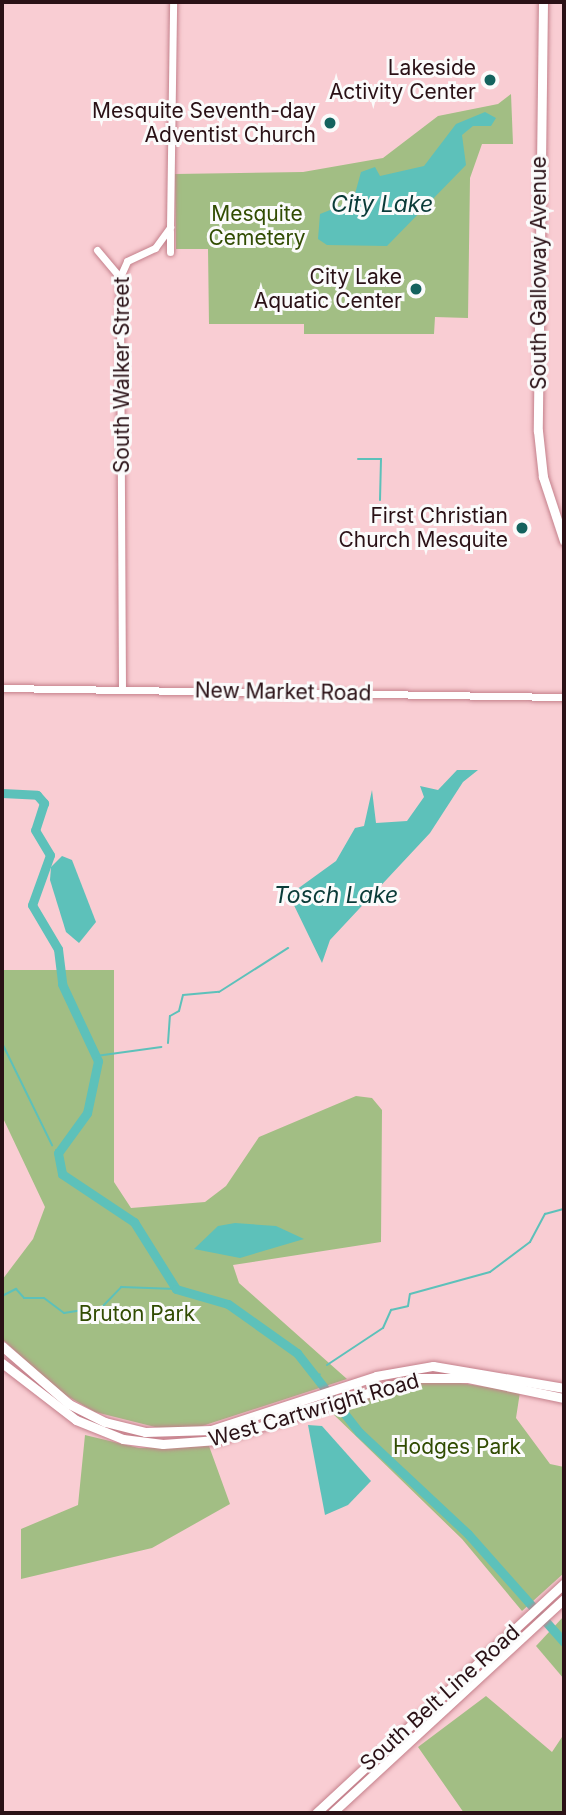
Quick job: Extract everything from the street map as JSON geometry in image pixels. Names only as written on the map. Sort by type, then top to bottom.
[{"type":"main road","name":"South Galloway Avenue","points":[[542,2],[538,431],[543,477],[564,541]]},
{"type":"main road","name":"West Cartwright Road","points":[[3,1349],[81,1411],[117,1426],[166,1433],[240,1421],[357,1382],[411,1368],[469,1367],[563,1393]]},
{"type":"main road","name":"West Cartwright Road","points":[[2,1363],[76,1420],[123,1439],[163,1444],[217,1440],[361,1392],[416,1378],[468,1378],[563,1393]]},
{"type":"main road","points":[[468,1378],[469,1367]]},
{"type":"main road","points":[[240,1421],[262,1426],[285,1407]]},
{"type":"main road","points":[[76,1420],[81,1411]]},
{"type":"main road","name":"South Belt Line Road","points":[[316,1813],[561,1587]]},
{"type":"main road","name":"South Belt Line Road","points":[[332,1813],[564,1599]]},
{"type":"main road","points":[[349,1782],[356,1790]]},
{"type":"street","points":[[170,252],[173,2]]},
{"type":"street","name":"South Walker Street","points":[[122,689],[120,277],[127,261],[155,248],[170,227]]},
{"type":"street","points":[[97,250],[120,277]]},
{"type":"street","name":"New Market Road","points":[[2,688],[564,697]]},
{"type":"green space","name":"Mesquite Cemetery","points":[[511,94],[513,144],[482,144],[470,178],[468,318],[435,317],[434,334],[304,334],[304,324],[209,324],[208,249],[176,249],[175,174],[303,172],[383,158],[438,116],[498,104]]},
{"type":"green space","name":"Bruton Park","points":[[2,970],[114,970],[114,1182],[131,1208],[205,1202],[226,1186],[259,1137],[356,1096],[372,1098],[382,1110],[381,1242],[233,1265],[239,1283],[347,1379],[199,1427],[159,1428],[95,1412],[60,1392],[2,1339],[2,1280],[33,1239],[45,1207],[2,1116]]},
{"type":"green space","name":"Hodges Park","points":[[447,1381],[520,1392],[516,1418],[550,1464],[564,1467],[564,1573],[522,1611],[462,1539],[329,1410],[416,1382]]},
{"type":"green space","points":[[85,1435],[139,1448],[209,1446],[230,1504],[152,1548],[21,1579],[21,1529],[78,1505]]},
{"type":"green space","points":[[564,1616],[564,1679],[536,1646]]},
{"type":"green space","points":[[486,1696],[552,1752],[564,1734],[564,1813],[464,1813],[418,1747]]},
{"type":"water","name":"City Lake","points":[[485,112],[496,118],[491,126],[473,126],[462,135],[466,165],[387,246],[327,245],[318,239],[320,214],[353,201],[361,172],[375,167],[380,176],[424,166],[456,124]]},
{"type":"water","name":"Tosch Lake","points":[[457,770],[478,770],[463,782],[430,833],[330,940],[322,963],[289,895],[336,861],[355,828],[364,826],[372,790],[376,823],[407,821],[424,797],[420,786],[438,790]]},
{"type":"water","points":[[62,856],[72,860],[96,922],[79,943],[66,932],[50,880],[51,867]]},
{"type":"water","points":[[235,1223],[276,1226],[304,1239],[240,1258],[194,1249],[218,1226]]},
{"type":"water","points":[[308,1425],[322,1426],[371,1481],[348,1505],[325,1515]]},
{"type":"waterway","points":[[358,459],[381,459],[380,500]]},
{"type":"waterway","points":[[2,793],[37,795],[44,803],[35,830],[50,855],[32,905],[58,949],[62,984],[98,1061],[87,1113],[58,1153],[62,1174],[134,1222],[176,1289],[228,1304],[297,1353],[359,1432],[468,1534],[564,1642]]},
{"type":"waterway","points":[[168,1043],[170,1016],[179,1011],[183,995],[219,992],[288,948]]},
{"type":"waterway","points":[[2,1043],[52,1145]]},
{"type":"waterway","points":[[96,1056],[161,1047]]},
{"type":"waterway","points":[[327,1365],[383,1328],[391,1310],[408,1306],[410,1294],[490,1272],[530,1242],[545,1214],[564,1209]]},
{"type":"waterway","points":[[2,1296],[16,1289],[24,1298],[44,1298],[64,1313],[102,1307],[121,1287],[176,1289]]},
{"type":"waterway","points":[[316,1379],[320,1374]]},
{"type":"place","name":"Lakeside Activity Center","points":[[490,80]]},
{"type":"place","name":"Mesquite Seventh-day Adventist Church","points":[[330,123]]},
{"type":"place","name":"City Lake Aquatic Center","points":[[416,289]]},
{"type":"place","name":"First Christian Church Mesquite","points":[[522,528]]}]
